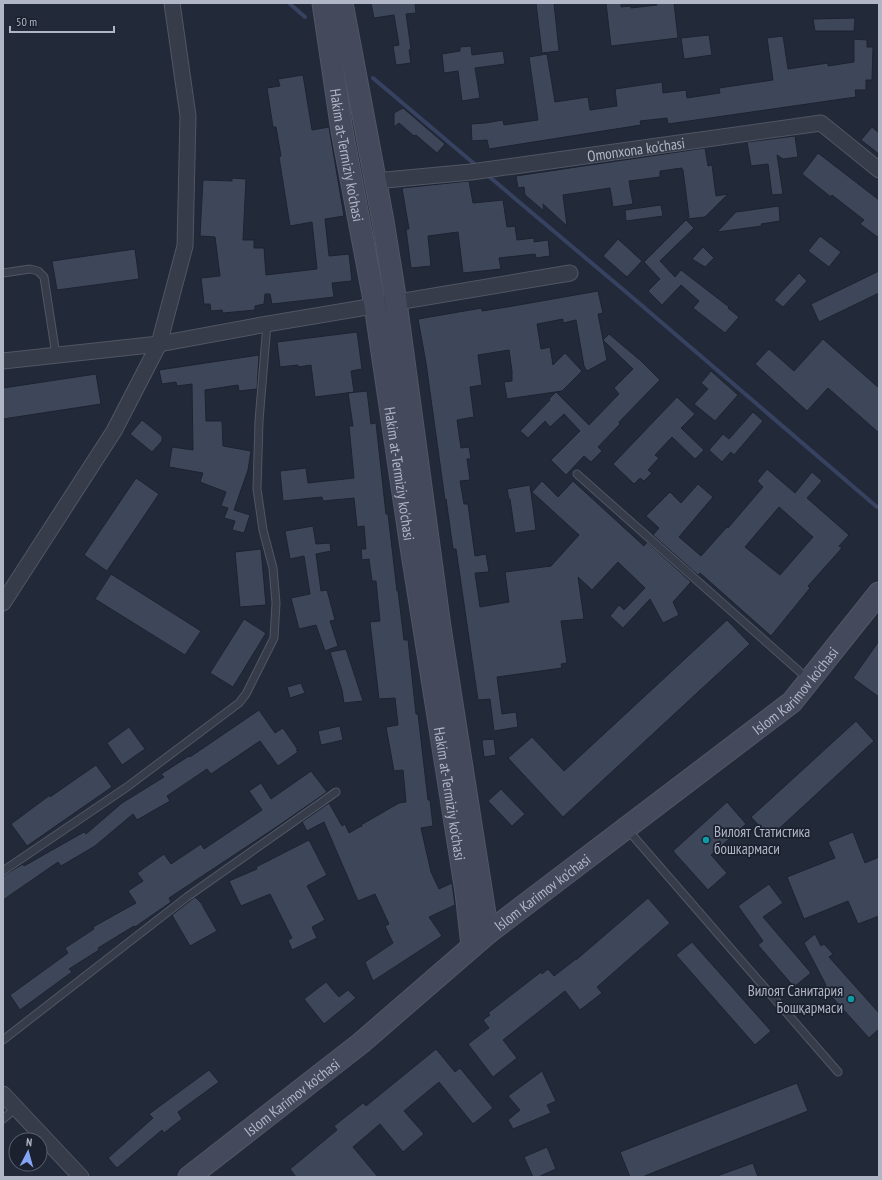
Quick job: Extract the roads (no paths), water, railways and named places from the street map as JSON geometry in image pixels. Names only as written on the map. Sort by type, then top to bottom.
[{"type":"main road","name":"Hakim at-Termiziy ko'chasi","points":[[323,3],[342,130],[375,305],[411,547],[466,892],[472,946]]},
{"type":"main road","name":"Hakim at-Termiziy ko'chasi","points":[[342,3],[396,302],[440,627],[488,933]]},
{"type":"main road","name":"Islom Karimov ko'chasi","points":[[189,1177],[360,1043],[488,933],[792,702],[879,592]]},
{"type":"street","points":[[3,603],[114,431],[159,344],[185,246],[188,116],[172,3]]},
{"type":"street","name":"Omonxona ko'chasi","points":[[375,181],[471,172],[821,122],[879,170]]},
{"type":"street","points":[[3,361],[159,344],[375,305],[570,273]]},
{"type":"street","points":[[3,1094],[81,1177]]},
{"type":"lane","points":[[3,274],[30,269],[38,271],[44,277],[56,355]]},
{"type":"lane","points":[[3,871],[127,787],[239,703],[246,694],[274,638],[276,603],[273,568],[263,530],[257,489],[259,421],[267,324]]},
{"type":"lane","points":[[577,474],[809,680]]},
{"type":"lane","points":[[3,1040],[187,898],[336,792]]},
{"type":"lane","points":[[626,828],[838,1072]]},
{"type":"lane","points":[[3,1118],[16,1108]]},
{"type":"waterway","points":[[289,3],[305,17]]},
{"type":"waterway","points":[[373,78],[478,167]]},
{"type":"waterway","points":[[486,174],[877,507]]},
{"type":"place","name":"Вилоят Статистика бошкармаси","points":[[706,840]]},
{"type":"place","name":"Вилоят Санитария Бошқармаси","points":[[851,999]]}]
